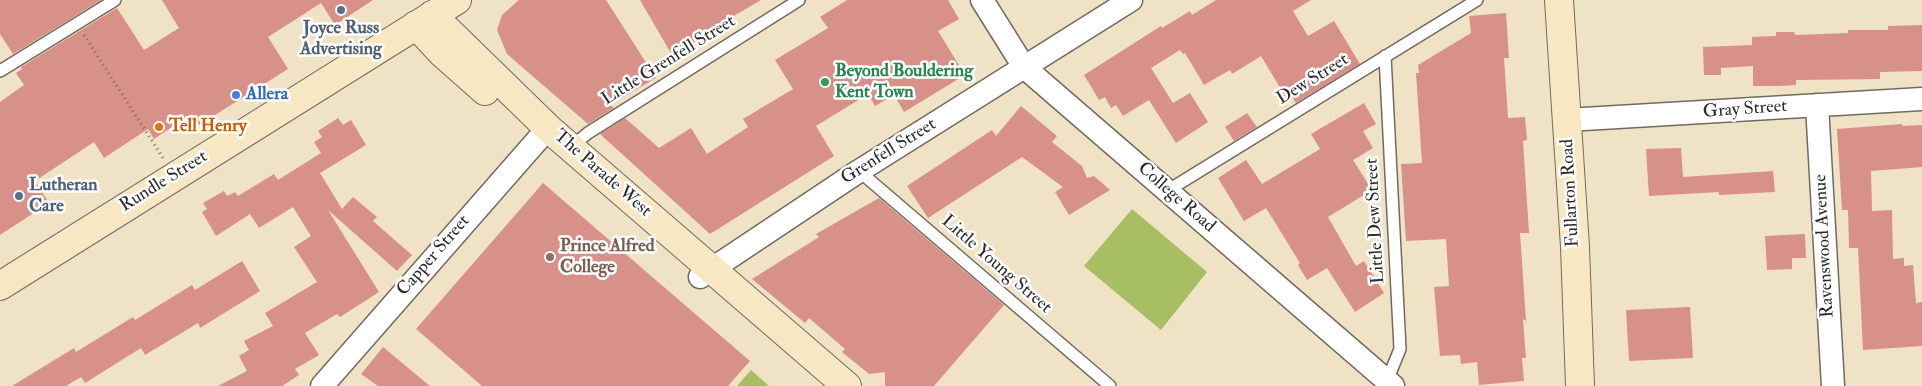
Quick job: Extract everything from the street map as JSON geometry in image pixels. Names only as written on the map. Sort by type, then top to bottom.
[{"type":"street","name":"Rundle Street","points":[[0,286],[456,0]]},
{"type":"street","name":"College Road","points":[[982,0],[1024,67],[1390,384]]},
{"type":"street","name":"Grenfell Street","points":[[706,273],[859,171],[1131,0]]},
{"type":"street","name":"Fullarton Road","points":[[1560,0],[1575,247],[1580,386]]},
{"type":"street","name":"The Parade West","points":[[424,20],[543,133],[706,273],[847,386]]},
{"type":"street","name":"Gray Street","points":[[1567,120],[1922,99]]},
{"type":"street","name":"Ravenswood Avenue","points":[[1817,105],[1833,386]]},
{"type":"street","name":"Capper Street","points":[[322,386],[543,133]]},
{"type":"street","name":"The Parade West","points":[[706,273],[826,386]]},
{"type":"lane","points":[[0,71],[115,0]]},
{"type":"lane","name":"Little Grenfell Street","points":[[565,152],[588,133],[799,0]]},
{"type":"lane","name":"Dew Street","points":[[1167,191],[1477,0]]},
{"type":"lane","name":"Little Dew Street","points":[[1385,56],[1400,349],[1390,384]]},
{"type":"lane","name":"Little Young Street","points":[[859,171],[1110,386]]},
{"type":"path","points":[[77,24],[175,176]]},
{"type":"green space","points":[[1132,209],[1207,272],[1161,330],[1084,266]]},
{"type":"green space","points":[[751,370],[769,386],[737,386]]},
{"type":"building","points":[[0,0],[101,0],[13,54],[0,34]]},
{"type":"building","points":[[162,0],[373,0],[335,25],[321,3],[268,37],[288,69],[199,125],[192,114],[154,139],[148,129],[104,158],[94,142],[35,181],[49,203],[0,235],[0,102],[24,85],[16,73],[22,69],[21,67],[117,8],[144,50],[179,28]]},
{"type":"building","points":[[519,0],[606,0],[656,78],[610,105],[614,108],[588,124],[507,54],[497,30],[502,15]]},
{"type":"building","points":[[640,0],[761,0],[672,55]]},
{"type":"building","points":[[847,0],[948,0],[959,19],[938,31],[965,75],[904,112],[894,95],[875,106],[868,94],[816,126],[834,156],[710,234],[600,134],[625,118],[659,148],[691,128],[707,154],[748,127],[743,119],[793,89],[775,60],[828,28],[820,17]]},
{"type":"building","points":[[1216,0],[1311,0],[1293,11],[1308,36],[1334,21],[1360,64],[1296,103],[1290,93],[1285,96],[1261,56],[1232,74],[1230,70],[1204,85],[1185,53],[1183,54],[1180,50],[1151,68],[1173,103],[1190,93],[1208,122],[1176,143],[1149,100],[1123,116],[1116,105],[1111,108],[1105,97],[1099,100],[1084,75],[1161,26],[1162,28],[1190,11],[1192,15]]},
{"type":"building","points":[[1506,13],[1509,58],[1504,58],[1508,118],[1525,117],[1527,140],[1523,141],[1529,233],[1520,233],[1526,321],[1523,319],[1526,358],[1522,358],[1524,381],[1479,385],[1477,362],[1461,364],[1460,355],[1440,356],[1434,287],[1449,286],[1446,239],[1406,241],[1401,164],[1422,163],[1416,73],[1419,73],[1418,65],[1471,33],[1469,16]]},
{"type":"building","points":[[1922,25],[1922,71],[1880,72],[1880,79],[1796,80],[1796,85],[1778,86],[1753,86],[1753,66],[1721,68],[1721,75],[1704,75],[1703,47],[1752,45],[1752,37],[1776,36],[1776,32],[1794,32],[1795,35],[1848,33],[1848,30],[1888,30],[1888,26]]},
{"type":"building","points":[[1364,103],[1376,124],[1363,131],[1373,148],[1353,160],[1372,190],[1328,217],[1356,266],[1364,261],[1384,293],[1355,312],[1327,268],[1307,280],[1298,265],[1300,263],[1266,208],[1244,221],[1218,178],[1246,160],[1262,184],[1320,149],[1311,134]]},
{"type":"building","points":[[1021,106],[1057,136],[1052,142],[1082,166],[1087,178],[1094,176],[1110,190],[1069,215],[1055,192],[1063,187],[1022,157],[928,218],[907,186],[992,130],[996,136]]},
{"type":"building","points":[[1247,113],[1257,127],[1234,141],[1225,127]]},
{"type":"building","points":[[338,118],[343,125],[351,120],[366,145],[320,173],[342,209],[353,197],[377,217],[373,221],[412,255],[397,271],[328,210],[379,292],[340,317],[337,314],[305,333],[319,355],[295,369],[299,375],[282,386],[218,386],[247,371],[239,356],[249,350],[244,341],[273,326],[265,313],[317,282],[294,247],[311,236],[293,207],[259,228],[250,214],[216,236],[202,212],[207,209],[203,203],[224,191],[227,196],[235,192],[238,196],[274,174],[278,180],[321,153],[314,142],[322,137],[318,131]]},
{"type":"building","points":[[1902,124],[1902,126],[1922,125],[1922,167],[1871,171],[1872,211],[1892,210],[1893,259],[1904,258],[1904,266],[1913,265],[1916,303],[1922,302],[1922,346],[1863,350],[1858,248],[1849,248],[1848,210],[1842,210],[1837,129]]},
{"type":"building","points":[[1681,148],[1683,177],[1773,171],[1775,192],[1719,195],[1719,192],[1649,196],[1646,149]]},
{"type":"building","name":"Prince Alfred College","points":[[543,183],[750,361],[728,386],[482,386],[416,329]]},
{"type":"building","points":[[879,198],[1004,305],[934,386],[885,386],[885,372],[869,374],[842,352],[845,349],[809,318],[805,323],[752,279],[819,237],[816,234]]},
{"type":"building","points":[[1805,234],[1806,258],[1792,258],[1792,269],[1767,270],[1765,236]]},
{"type":"building","points":[[242,261],[260,291],[200,328],[198,323],[145,355],[141,348],[85,383],[81,377],[66,386],[12,386],[74,348],[76,352],[133,317],[135,320],[192,285],[195,290]]},
{"type":"building","points":[[1690,307],[1693,358],[1629,361],[1626,310]]},
{"type":"building","points":[[383,347],[430,386],[378,386],[361,374]]},
{"type":"place","name":"Joyce Russ Advertising","points":[[341,10]]},
{"type":"place","name":"Beyond Bouldering Kent Town","points":[[825,82]]},
{"type":"place","name":"Allera","points":[[236,95]]},
{"type":"place","name":"Tell Henry","points":[[159,127]]},
{"type":"place","name":"Lutheran Care","points":[[19,196]]},
{"type":"place","name":"Prince Alfred College","points":[[550,257]]}]
